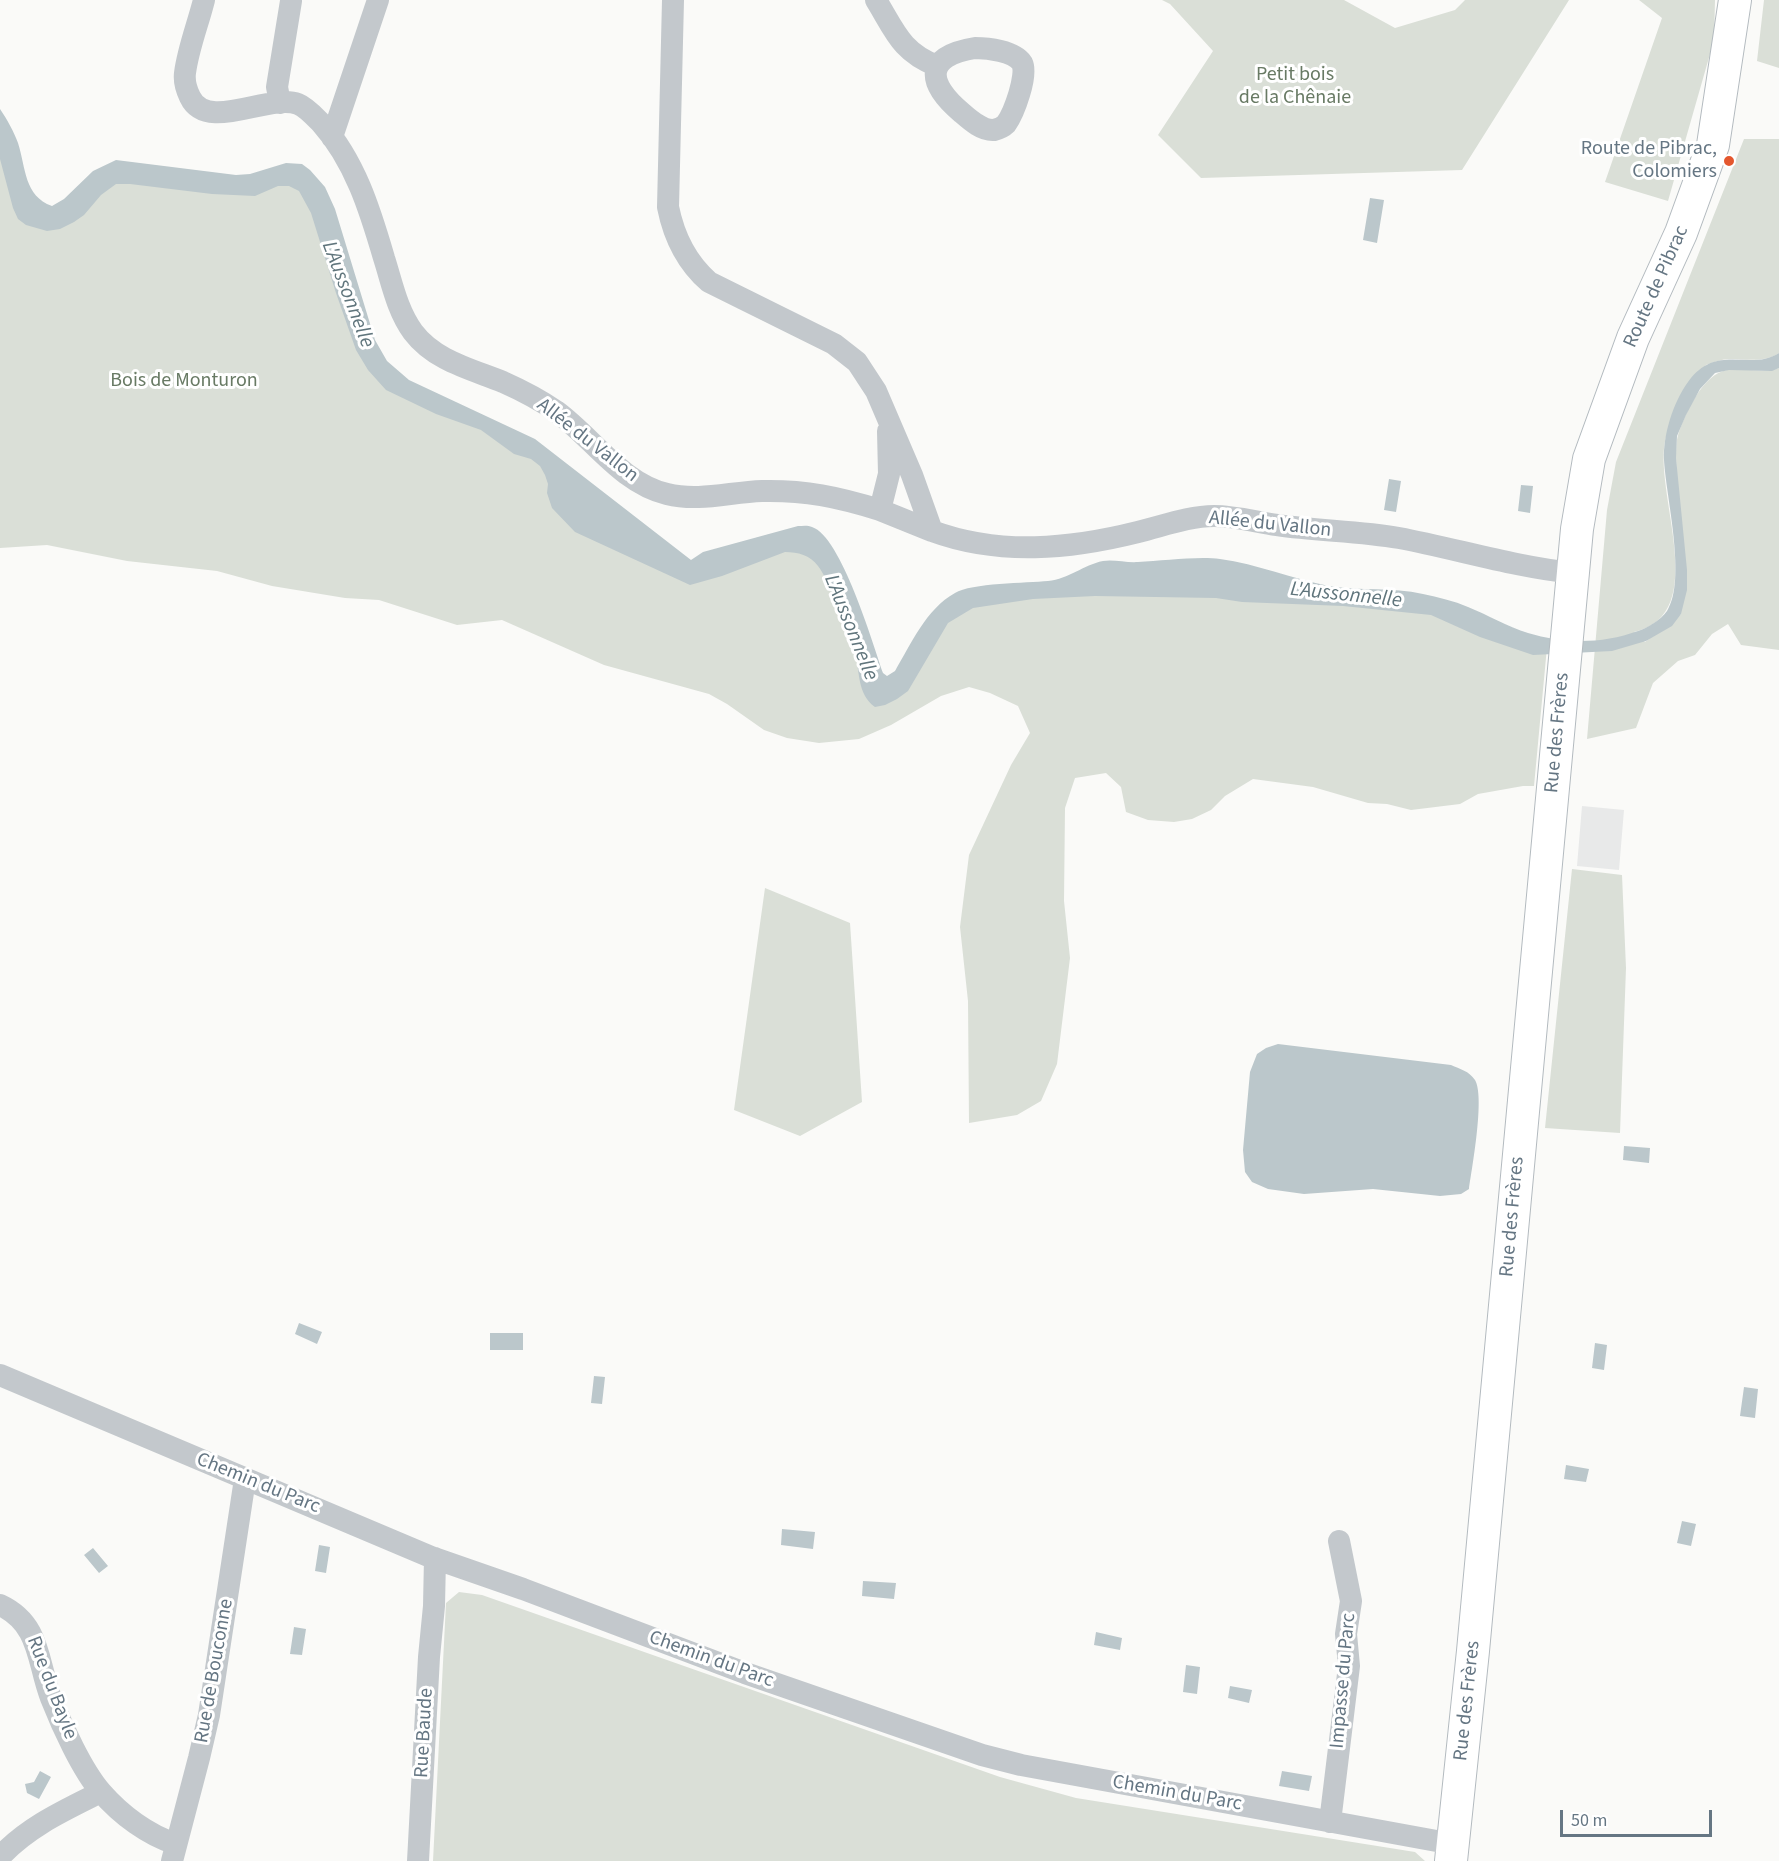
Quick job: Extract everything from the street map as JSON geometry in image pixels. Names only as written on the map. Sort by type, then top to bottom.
[{"type":"main road","name":"Route de Pibrac","points":[[1574,573],[1577,530],[1589,459],[1633,338],[1686,222],[1713,145],[1736,0]]},
{"type":"main road","name":"Rue des Frères","points":[[1452,1853],[1574,573]]},
{"type":"street","name":"Allée du Vallon","points":[[204,0],[185,73],[188,94],[196,106],[215,112],[280,103],[292,103],[305,108],[332,137],[349,162],[361,188],[402,312],[422,343],[436,355],[507,384],[555,411],[592,442],[618,468],[639,483],[666,494],[690,498],[761,492],[821,494],[880,510],[965,543],[1012,548],[1038,548],[1100,540],[1212,516],[1396,538],[1574,573]]},
{"type":"street","points":[[332,137],[378,0]]},
{"type":"street","points":[[673,0],[668,207],[680,246],[693,266],[709,282],[834,344],[846,352],[867,375],[912,475],[932,531]]},
{"type":"street","points":[[876,0],[904,46],[924,61],[937,66]]},
{"type":"street","points":[[280,103],[277,87],[291,1]]},
{"type":"street","points":[[880,510],[889,474],[888,418]]},
{"type":"street","name":"Chemin du Parc","points":[[0,1375],[435,1558],[745,1673],[982,1755],[1021,1765],[1330,1822],[1452,1853]]},
{"type":"street","name":"Rue de Bouconne","points":[[174,1853],[200,1758],[209,1715],[245,1479]]},
{"type":"street","name":"Impasse du Parc","points":[[1330,1822],[1349,1666],[1346,1634],[1351,1601],[1339,1541]]},
{"type":"street","name":"Rue Baude","points":[[418,1861],[435,1558]]},
{"type":"street","points":[[434,1606],[442,1593],[465,1569]]},
{"type":"street","name":"Rue du Bayle","points":[[0,1605],[16,1614],[35,1641],[51,1698],[85,1768],[101,1792],[174,1853]]},
{"type":"street","points":[[0,1857],[27,1833],[53,1816],[101,1792]]},
{"type":"shaded area","points":[[1582,806],[1624,810],[1619,870],[1577,866]]},
{"type":"green space","name":"Petit bois de la Chênaie","points":[[1162,0],[1344,0],[1395,28],[1455,10],[1465,0],[1569,0],[1462,170],[1201,178],[1158,135],[1213,51],[1170,4]]},
{"type":"green space","points":[[1639,0],[1715,0],[1714,40],[1668,201],[1605,182],[1662,18]]},
{"type":"green space","points":[[1764,0],[1779,0],[1779,68],[1757,61]]},
{"type":"green space","name":"Bois de Monturon","points":[[0,126],[17,195],[47,222],[100,180],[241,186],[301,176],[375,366],[529,451],[702,569],[813,533],[878,697],[956,596],[1172,579],[1413,603],[1547,647],[1534,786],[1478,794],[1460,804],[1411,810],[1387,804],[1368,803],[1313,787],[1253,779],[1225,796],[1211,810],[1192,819],[1174,822],[1148,820],[1126,812],[1121,787],[1106,773],[1075,778],[1065,808],[1064,901],[1070,958],[1057,1064],[1041,1101],[1017,1115],[969,1123],[968,1001],[960,927],[969,855],[1011,765],[1030,733],[1018,706],[990,693],[969,687],[941,696],[891,725],[859,739],[819,743],[787,738],[764,730],[709,694],[604,665],[502,620],[457,625],[379,600],[345,598],[272,586],[217,571],[127,561],[47,545],[0,548]]},
{"type":"green space","points":[[1744,139],[1779,139],[1779,353],[1762,359],[1727,359],[1706,365],[1668,432],[1664,460],[1674,548],[1675,576],[1671,601],[1658,621],[1634,632],[1645,642],[1681,614],[1676,449],[1678,435],[1690,406],[1703,387],[1718,373],[1733,369],[1773,370],[1779,368],[1779,650],[1741,645],[1728,624],[1712,634],[1695,655],[1678,661],[1653,683],[1636,728],[1587,739],[1607,510],[1616,462]]},
{"type":"green space","points":[[1572,869],[1622,875],[1626,968],[1620,1133],[1545,1128]]},
{"type":"green space","points":[[765,888],[850,923],[862,1102],[800,1136],[734,1110]]},
{"type":"green space","points":[[459,1592],[482,1595],[1000,1777],[1076,1798],[1415,1852],[1425,1861],[433,1861],[446,1603]]},
{"type":"water","name":"L'Aussonnelle","points":[[0,109],[16,139],[31,188],[43,201],[52,206],[64,199],[93,171],[116,160],[236,175],[250,174],[286,163],[302,164],[325,187],[335,209],[375,340],[387,361],[409,380],[535,439],[691,560],[703,552],[798,526],[812,527],[823,535],[845,570],[864,616],[883,673],[887,676],[895,671],[927,618],[955,593],[986,585],[1056,580],[1096,563],[1107,561],[1211,558],[1248,564],[1329,586],[1411,592],[1457,603],[1542,637],[1569,641],[1611,638],[1638,631],[1661,618],[1673,597],[1674,538],[1664,450],[1670,420],[1683,390],[1699,370],[1710,363],[1722,360],[1757,360],[1779,353],[1779,368],[1772,371],[1729,370],[1715,373],[1700,389],[1686,415],[1677,436],[1676,458],[1687,590],[1681,614],[1672,626],[1646,641],[1612,651],[1533,655],[1480,637],[1431,615],[1343,606],[1242,602],[1216,598],[1095,596],[1033,599],[973,608],[948,623],[908,691],[885,705],[875,707],[869,702],[862,689],[855,652],[839,608],[822,572],[811,559],[785,552],[722,576],[690,585],[575,532],[552,508],[545,475],[540,466],[531,459],[514,454],[481,430],[436,414],[386,390],[368,370],[356,350],[311,213],[299,191],[289,186],[278,186],[255,196],[116,184],[101,195],[84,215],[74,222],[60,229],[47,231],[26,225],[18,219],[13,208],[0,159]]},
{"type":"water","points":[[1370,198],[1384,200],[1377,243],[1363,240]]},
{"type":"water","points":[[1389,479],[1401,481],[1396,512],[1384,510]]},
{"type":"water","points":[[1521,485],[1533,486],[1530,513],[1518,511]]},
{"type":"water","points":[[1278,1044],[1451,1065],[1470,1074],[1478,1089],[1479,1101],[1469,1189],[1461,1194],[1440,1196],[1373,1189],[1304,1194],[1268,1189],[1252,1182],[1245,1172],[1243,1150],[1250,1072],[1257,1054]]},
{"type":"water","points":[[1624,1146],[1650,1148],[1649,1163],[1623,1160]]},
{"type":"water","points":[[299,1323],[322,1332],[317,1344],[295,1334]]},
{"type":"water","points":[[490,1333],[523,1333],[523,1350],[490,1350]]},
{"type":"water","points":[[1595,1343],[1607,1345],[1604,1370],[1592,1368]]},
{"type":"water","points":[[594,1376],[605,1377],[602,1404],[591,1403]]},
{"type":"water","points":[[1744,1387],[1758,1389],[1755,1418],[1740,1416]]},
{"type":"water","points":[[1566,1465],[1589,1469],[1586,1482],[1564,1479]]},
{"type":"water","points":[[1682,1521],[1696,1524],[1691,1546],[1677,1543]]},
{"type":"water","points":[[782,1529],[815,1532],[813,1549],[781,1545]]},
{"type":"water","points":[[319,1545],[330,1547],[326,1573],[315,1571]]},
{"type":"water","points":[[93,1548],[108,1566],[99,1573],[84,1555]]},
{"type":"water","points":[[863,1581],[896,1583],[894,1599],[862,1596]]},
{"type":"water","points":[[294,1627],[306,1629],[302,1655],[290,1654]]},
{"type":"water","points":[[1096,1632],[1122,1638],[1120,1650],[1094,1645]]},
{"type":"water","points":[[1186,1665],[1200,1667],[1197,1694],[1183,1692]]},
{"type":"water","points":[[1230,1686],[1252,1690],[1249,1703],[1228,1698]]},
{"type":"water","points":[[40,1771],[51,1777],[39,1799],[27,1793],[25,1784],[34,1782]]},
{"type":"water","points":[[1282,1771],[1312,1776],[1309,1791],[1279,1786]]},
{"type":"place","name":"Route de Pibrac, Colomiers","points":[[1729,161]]}]
